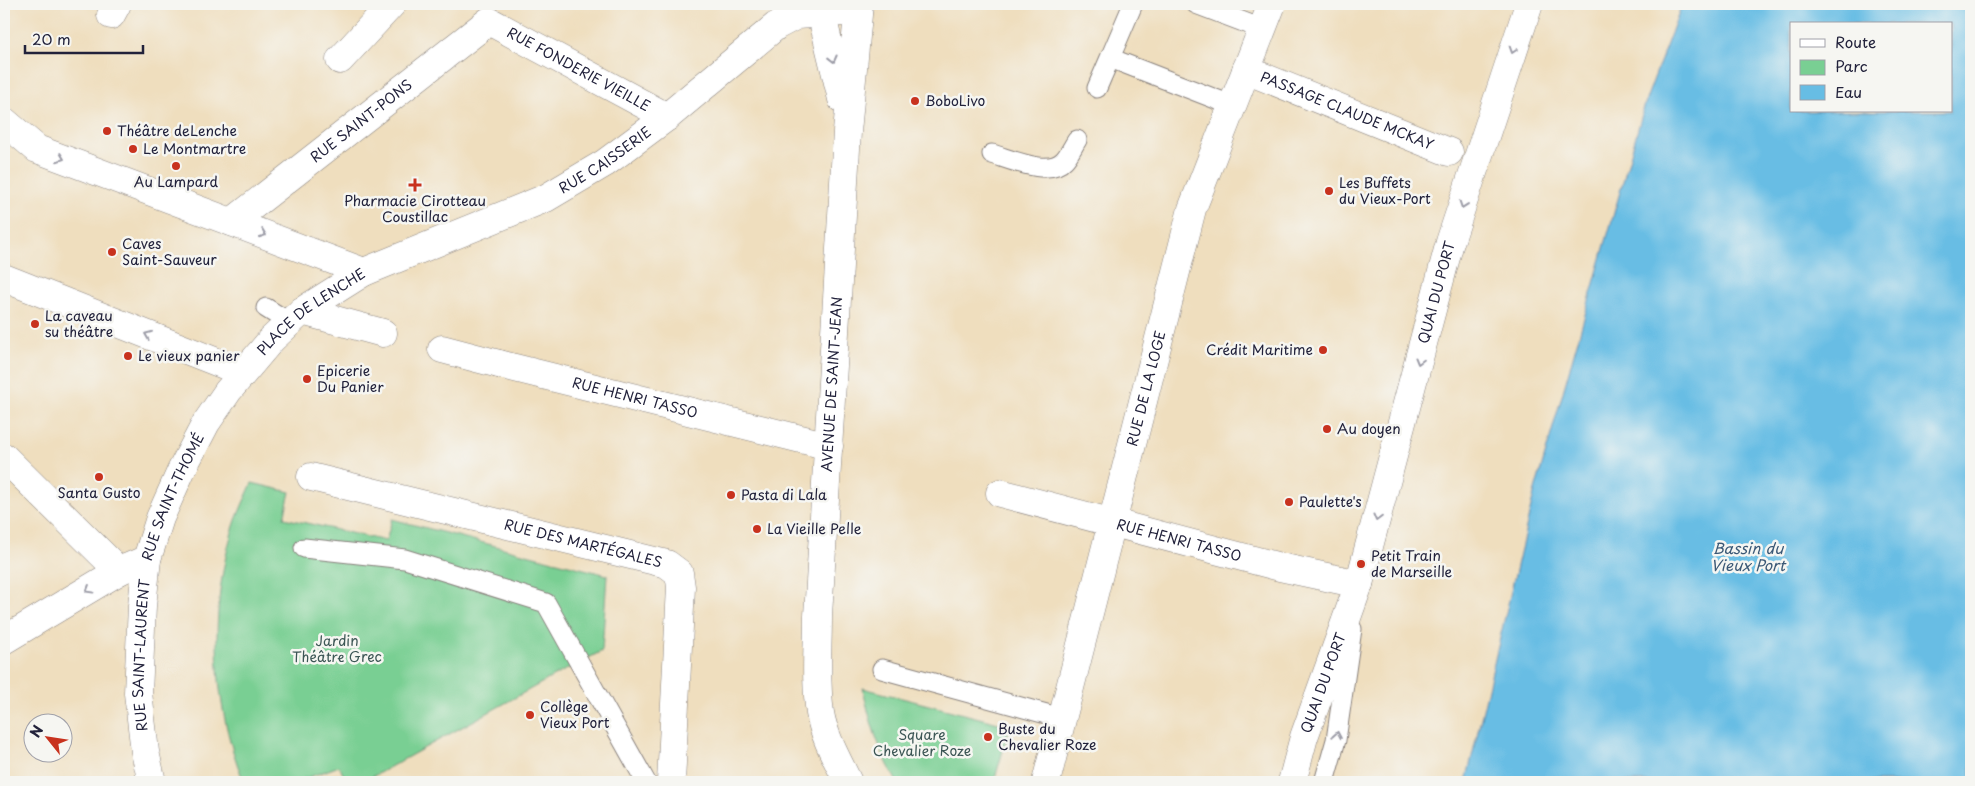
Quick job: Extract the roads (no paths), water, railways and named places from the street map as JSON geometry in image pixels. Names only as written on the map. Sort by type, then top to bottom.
[{"type":"street","points":[[340,60],[392,4]]},
{"type":"street","name":"RUE DE LA LOGE","points":[[1046,782],[1192,209],[1272,4]]},
{"type":"street","name":"QUAI DU PORT","points":[[1292,782],[1304,737],[1359,584],[1450,242],[1528,4]]},
{"type":"street","name":"RUE CAISSERIE","points":[[364,272],[546,198],[605,163],[667,117],[776,26],[797,15],[821,8],[858,7]]},
{"type":"street","name":"AVENUE DE SAINT-JEAN","points":[[848,782],[829,741],[820,715],[818,616],[847,132],[858,7]]},
{"type":"street","name":"AVENUE DE SAINT-JEAN","points":[[821,8],[839,86],[847,132]]},
{"type":"street","name":"RUE FONDERIE VIEILLE","points":[[489,21],[667,117]]},
{"type":"street","name":"RUE SAINT-PONS","points":[[232,222],[489,21]]},
{"type":"street","name":"PASSAGE CLAUDE MCKAY","points":[[1246,70],[1449,152]]},
{"type":"street","name":"PLACE DE LENCHE","points":[[12,128],[37,149],[364,272]]},
{"type":"street","name":"PLACE DE LENCHE","points":[[242,372],[272,339],[296,317],[364,272]]},
{"type":"street","points":[[4,278],[242,372]]},
{"type":"street","points":[[296,317],[383,333]]},
{"type":"street","name":"RUE HENRI TASSO","points":[[442,349],[829,446]]},
{"type":"street","name":"RUE SAINT-THOMÉ","points":[[4,640],[119,571],[147,559],[160,518],[181,471],[206,423],[242,372]]},
{"type":"street","points":[[4,457],[119,571]]},
{"type":"street","name":"RUE DES MARTÉGALES","points":[[311,477],[666,564],[678,573],[681,587],[671,782]]},
{"type":"street","name":"RUE HENRI TASSO","points":[[1000,493],[1280,567],[1359,584]]},
{"type":"street","name":"RUE SAINT-LAURENT","points":[[147,559],[142,606],[138,693],[145,752],[152,782]]},
{"type":"lane","points":[[1098,88],[1133,4]]},
{"type":"lane","points":[[1196,4],[1262,29]]},
{"type":"lane","points":[[1110,58],[1231,105]]},
{"type":"lane","points":[[992,154],[1032,166],[1048,168],[1063,162],[1077,140]]},
{"type":"lane","points":[[266,308],[296,317]]},
{"type":"lane","points":[[304,548],[405,559],[546,603],[646,782]]},
{"type":"lane","name":"QUAI DU PORT","points":[[1324,782],[1336,740],[1359,584]]},
{"type":"lane","points":[[882,669],[1061,718]]},
{"type":"water","name":"Bassin du Vieux Port","points":[[1682,4],[1971,4],[1971,782],[1466,782],[1534,494],[1647,97]]},
{"type":"place","name":"BoboLivo","points":[[915,101]]},
{"type":"place","name":"Théâtre deLenche","points":[[107,131]]},
{"type":"place","name":"Le Montmartre","points":[[133,149]]},
{"type":"place","name":"Au Lampard","points":[[176,166]]},
{"type":"place","name":"Pharmacie Cirotteau Coustillac","points":[[415,185]]},
{"type":"place","name":"Les Buffets du Vieux-Port","points":[[1329,191]]},
{"type":"place","name":"Caves Saint-Sauveur","points":[[112,252]]},
{"type":"place","name":"La caveau su théâtre","points":[[35,324]]},
{"type":"place","name":"Crédit Maritime","points":[[1323,350]]},
{"type":"place","name":"Le vieux panier","points":[[128,356]]},
{"type":"place","name":"Epicerie Du Panier","points":[[307,379]]},
{"type":"place","name":"Au doyen","points":[[1327,429]]},
{"type":"place","name":"Santa Gusto","points":[[99,477]]},
{"type":"place","name":"Pasta di Lala","points":[[731,495]]},
{"type":"place","name":"Paulette's","points":[[1289,502]]},
{"type":"place","name":"La Vieille Pelle","points":[[757,529]]},
{"type":"place","name":"Petit Train de Marseille","points":[[1361,564]]},
{"type":"place","name":"Collège Vieux Port","points":[[530,715]]},
{"type":"place","name":"Buste du Chevalier Roze","points":[[988,737]]},
{"type":"park label","name":"Jardin Théâtre Grec","points":[[337,650]]},
{"type":"park label","name":"Square Chevalier Roze","points":[[922,744]]}]
